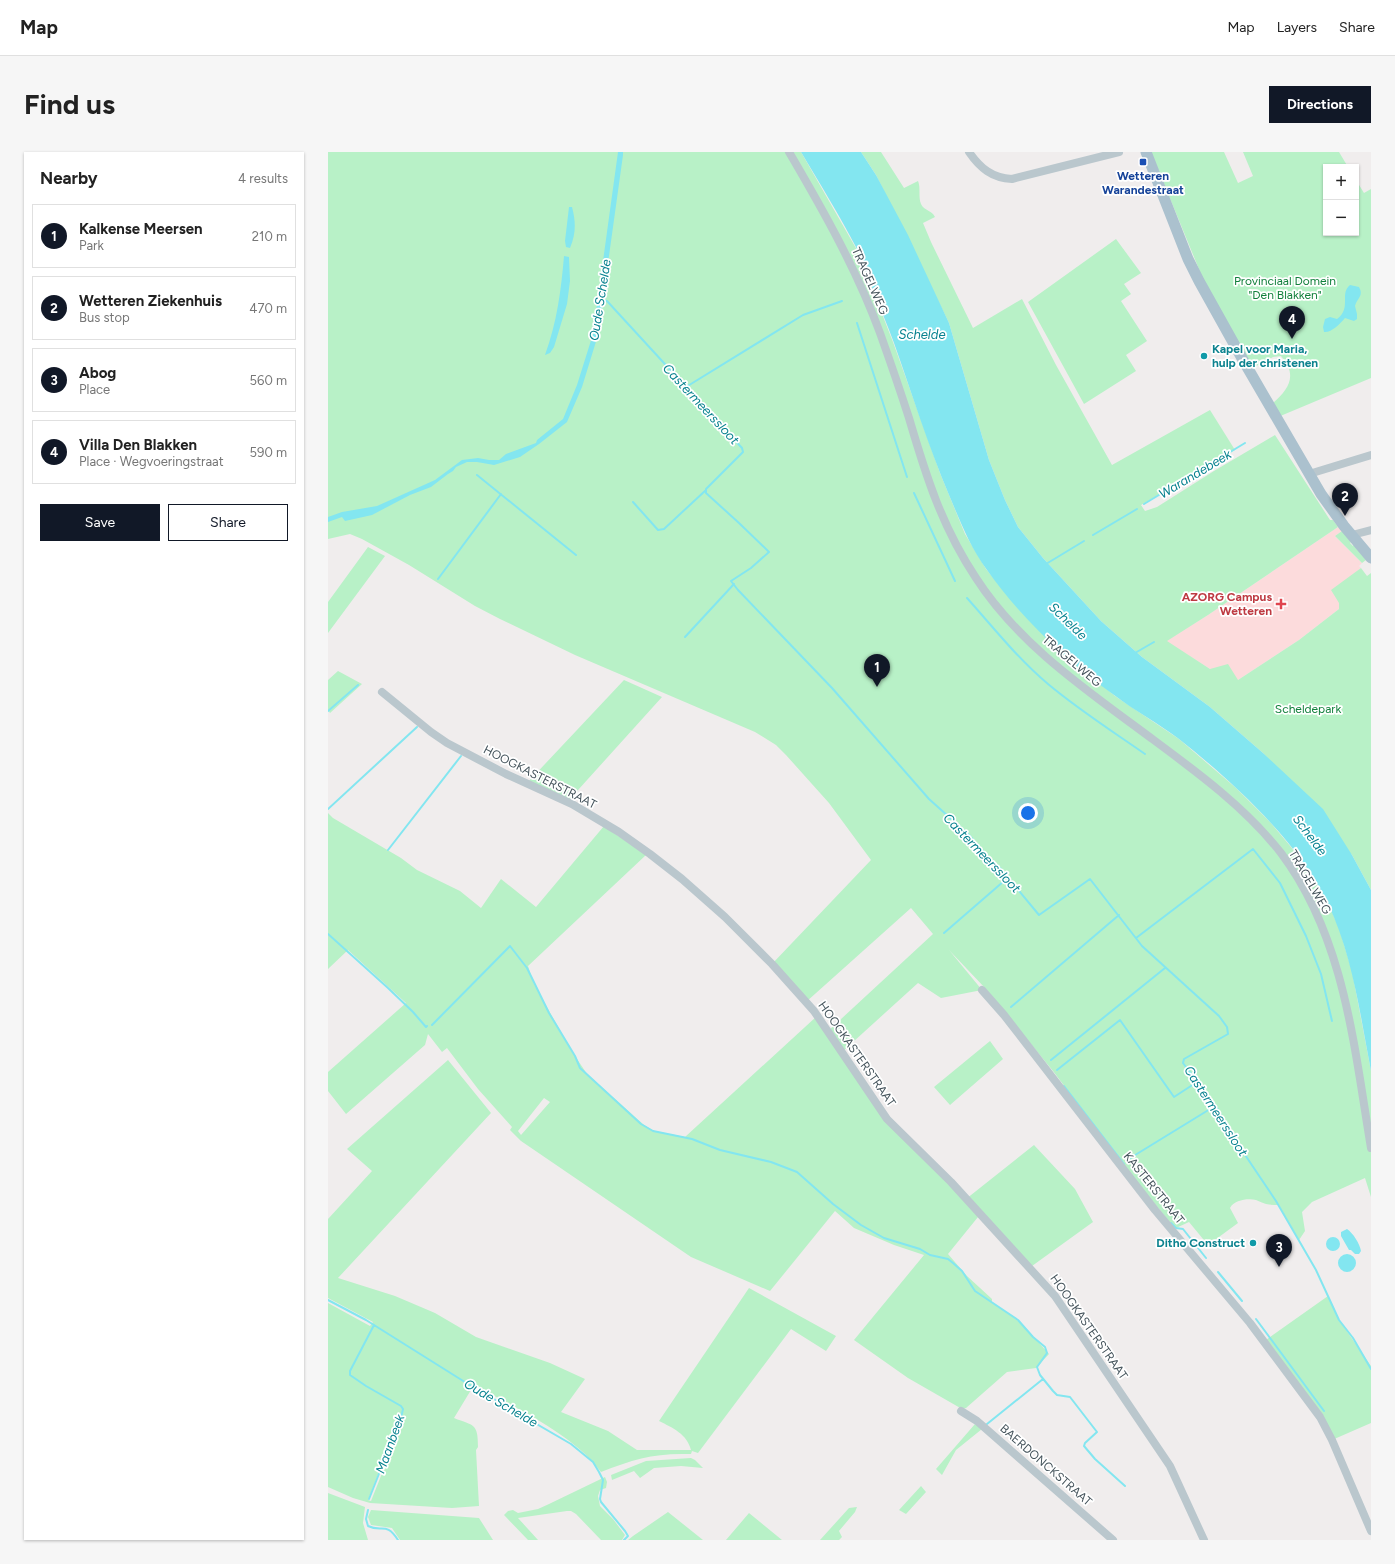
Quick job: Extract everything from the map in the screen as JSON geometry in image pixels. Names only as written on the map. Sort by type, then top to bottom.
[{"type":"main road","points":[[1148,157],[1188,259],[1249,372],[1325,500],[1371,558]]},
{"type":"street","name":"TRAGELWEG","points":[[788,152],[833,229],[866,298],[891,365],[938,506],[957,548],[985,591],[1026,637],[1051,661],[1183,762],[1236,805],[1281,854],[1300,885],[1324,932],[1343,988],[1356,1054],[1371,1148]]},
{"type":"street","points":[[969,152],[978,165],[983,169],[1002,178],[1012,179],[1119,152]]},
{"type":"street","points":[[1309,474],[1371,455]]},
{"type":"street","points":[[1352,535],[1371,530]]},
{"type":"street","name":"HOOGKASTERSTRAAT","points":[[382,692],[431,732],[447,743],[506,774],[572,804],[619,832],[682,879],[725,917],[772,964],[814,1011],[887,1119],[951,1182],[1055,1296],[1170,1466],[1204,1540]]},
{"type":"street","name":"KASTERSTRAAT","points":[[982,990],[1004,1015],[1155,1210],[1250,1323],[1320,1417],[1332,1440],[1371,1531]]},
{"type":"street","name":"BAERDONCKSTRAAT","points":[[961,1411],[977,1421],[1113,1540]]},
{"type":"shaded area","name":"AZORG Campus Wetteren","points":[[1338,527],[1342,531],[1335,536],[1362,563],[1359,566],[1361,568],[1348,579],[1339,603],[1339,609],[1299,640],[1238,680],[1210,669],[1166,641],[1208,615]]},
{"type":"green space","points":[[328,152],[801,152],[857,250],[893,342],[940,473],[965,534],[986,569],[1008,596],[1061,651],[1115,696],[1179,739],[1236,788],[1270,822],[1291,847],[1327,901],[1339,928],[1352,971],[1371,1071],[1371,1197],[1365,1178],[1312,1202],[1302,1212],[1305,1231],[1299,1240],[1279,1205],[1263,1203],[1253,1199],[1242,1200],[1232,1205],[1230,1208],[1238,1223],[1208,1245],[1189,1222],[1176,1228],[1141,1187],[1053,1071],[985,988],[949,950],[982,990],[941,998],[918,983],[842,1052],[880,1109],[966,1199],[1034,1145],[1075,1189],[1093,1222],[1032,1266],[978,1217],[948,1254],[967,1276],[992,1299],[992,1302],[1021,1323],[1049,1354],[1036,1368],[1007,1372],[966,1408],[962,1409],[908,1378],[854,1340],[924,1255],[894,1245],[854,1228],[835,1211],[770,1291],[691,1257],[521,1141],[510,1130],[512,1127],[478,1089],[447,1048],[442,1052],[428,1034],[425,1045],[346,1114],[328,1091],[328,1072],[406,1003],[348,950],[328,969],[328,813],[333,818],[401,858],[417,870],[460,891],[481,908],[501,879],[536,907],[604,826],[646,855],[528,966],[534,984],[571,1050],[587,1074],[644,1125],[654,1131],[685,1137],[817,1016],[827,1032],[933,934],[911,908],[806,1002],[772,964],[871,860],[829,803],[776,745],[755,732],[575,655],[500,619],[475,606],[409,565],[362,539],[350,534],[328,539]],"holes":[[[544,1098],[550,1102],[521,1135],[518,1131]]]},
{"type":"green space","name":"Scheldepark","points":[[861,152],[881,152],[904,188],[918,181],[921,204],[935,217],[923,223],[973,328],[1022,299],[1056,365],[1112,465],[1210,410],[1235,450],[1141,505],[1145,511],[1157,507],[1275,435],[1330,520],[1333,520],[1338,527],[1167,641],[1210,669],[1228,664],[1238,680],[1299,640],[1339,609],[1339,603],[1331,590],[1361,568],[1367,576],[1371,573],[1371,890],[1352,855],[1263,753],[1210,707],[1142,657],[1101,621],[1043,558],[1018,527],[1005,500],[989,460],[949,323],[876,175]]},
{"type":"green space","name":"Provinciaal Domein \"Den Blakken\"","points":[[1151,152],[1224,152],[1238,183],[1253,176],[1243,152],[1339,152],[1346,164],[1323,164],[1323,236],[1359,236],[1359,185],[1364,193],[1371,189],[1371,378],[1278,417],[1273,403],[1279,398],[1287,387],[1289,381],[1289,369],[1286,363],[1281,356],[1273,357],[1251,369],[1203,279]]},
{"type":"green space","points":[[1116,239],[1141,273],[1124,284],[1131,294],[1121,301],[1147,341],[1126,355],[1136,371],[1084,404],[1028,302]]},
{"type":"green space","points":[[1342,531],[1351,542],[1350,543],[1353,546],[1354,545],[1366,560],[1362,563],[1335,536]]},
{"type":"green space","points":[[368,547],[385,556],[328,633],[328,602]]},
{"type":"green space","points":[[338,671],[362,684],[330,713],[328,710],[328,680]]},
{"type":"green space","points":[[624,680],[662,697],[569,800],[529,781]]},
{"type":"green space","points":[[990,1041],[1003,1059],[950,1105],[934,1087]]},
{"type":"green space","points":[[448,1060],[491,1113],[338,1278],[395,1296],[435,1313],[476,1337],[550,1363],[585,1379],[561,1412],[608,1431],[637,1450],[691,1450],[689,1444],[679,1432],[659,1421],[749,1288],[836,1336],[826,1351],[791,1329],[698,1453],[692,1451],[691,1454],[654,1456],[601,1472],[576,1446],[560,1434],[525,1412],[474,1385],[454,1418],[474,1426],[476,1429],[478,1439],[478,1447],[476,1450],[479,1506],[452,1508],[370,1503],[353,1498],[328,1487],[328,1303],[370,1326],[373,1322],[328,1298],[328,1219],[372,1171],[347,1149]],"holes":[[[401,1416],[404,1418],[371,1501],[368,1500]]]},
{"type":"green space","points":[[1328,1296],[1339,1320],[1371,1366],[1371,1423],[1332,1440],[1263,1342]]},
{"type":"green space","points":[[975,1424],[982,1429],[956,1450],[942,1475],[936,1469]]},
{"type":"green space","points":[[691,1458],[703,1468],[681,1466],[654,1468],[640,1478],[634,1471],[612,1480],[611,1475],[646,1461]]},
{"type":"green space","points":[[605,1477],[607,1482],[606,1488],[600,1490],[598,1496],[600,1506],[613,1519],[625,1535],[622,1540],[601,1540],[576,1514],[571,1511],[567,1511],[518,1518],[538,1540],[528,1540],[504,1515],[508,1511],[513,1510],[518,1513],[538,1509]]},
{"type":"green space","points":[[921,1486],[926,1492],[906,1514],[899,1510]]},
{"type":"green space","points":[[328,1493],[365,1507],[363,1523],[368,1540],[328,1540]]},
{"type":"green space","points":[[857,1507],[855,1512],[839,1531],[842,1537],[839,1540],[820,1540],[849,1508]]},
{"type":"green space","points":[[371,1510],[479,1518],[493,1540],[400,1540],[392,1528],[371,1525],[368,1517]]},
{"type":"green space","points":[[668,1512],[703,1540],[628,1540],[633,1536]]},
{"type":"green space","points":[[749,1513],[782,1540],[726,1540]]},
{"type":"water","points":[[618,152],[623,152],[623,155],[598,335],[582,387],[567,422],[520,457],[494,465],[467,462],[456,467],[453,471],[431,487],[410,495],[372,515],[345,521],[342,517],[328,522],[328,517],[342,512],[377,506],[435,480],[462,460],[478,458],[499,460],[506,454],[536,443],[537,440],[563,419],[577,385],[593,334]]},
{"type":"water","name":"Schelde","points":[[801,152],[861,152],[876,175],[908,235],[949,323],[989,460],[1005,500],[1018,527],[1043,558],[1101,621],[1142,657],[1210,707],[1263,753],[1323,809],[1352,855],[1371,890],[1371,1071],[1355,986],[1344,944],[1328,904],[1300,858],[1262,814],[1221,774],[1179,739],[1096,682],[1046,638],[1000,588],[975,552],[941,476],[894,343],[861,258],[844,224]]},
{"type":"water","points":[[569,207],[572,207],[575,223],[570,248],[566,247],[565,241]]},
{"type":"water","points":[[564,256],[569,257],[570,281],[567,304],[554,347],[550,353],[545,355],[553,331],[558,306]]},
{"type":"water","points":[[1350,285],[1359,287],[1361,293],[1355,306],[1357,319],[1354,321],[1345,318],[1332,330],[1324,332],[1323,327],[1325,319],[1330,317],[1337,319],[1344,310],[1345,293]]},
{"type":"water","points":[[1347,1229],[1354,1236],[1359,1245],[1361,1251],[1359,1254],[1355,1254],[1349,1250],[1341,1236],[1341,1232]]},
{"type":"water","points":[[1330,1237],[1336,1237],[1340,1241],[1340,1247],[1336,1251],[1330,1251],[1326,1247],[1326,1241]]},
{"type":"water","points":[[1347,1254],[1353,1257],[1356,1263],[1353,1269],[1347,1272],[1341,1269],[1338,1263],[1341,1257]]},
{"type":"waterway","name":"Castermeerssloot","points":[[601,300],[607,301],[742,448],[743,452],[706,489],[706,493],[769,552],[751,568],[731,581],[738,590],[832,688],[929,799],[969,835],[993,863],[1000,868],[1039,915],[1090,879],[1142,946],[1219,1016],[1227,1027],[1228,1034],[1184,1059],[1183,1063],[1217,1108],[1231,1134],[1276,1201],[1316,1270],[1339,1320],[1353,1338],[1371,1369]]},
{"type":"waterway","points":[[686,387],[803,315],[842,301]]},
{"type":"waterway","points":[[857,323],[907,477]]},
{"type":"waterway","name":"Warandebeek","points":[[1144,504],[1245,443]]},
{"type":"waterway","points":[[477,475],[576,555]]},
{"type":"waterway","points":[[633,502],[658,530],[664,529],[706,490]]},
{"type":"waterway","points":[[914,493],[955,581]]},
{"type":"waterway","points":[[438,579],[501,494]]},
{"type":"waterway","name":"Warandebeek","points":[[1093,535],[1137,509]]},
{"type":"waterway","name":"Warandebeek","points":[[1046,564],[1084,541]]},
{"type":"waterway","points":[[685,637],[734,584]]},
{"type":"waterway","points":[[967,598],[1016,653],[1048,684],[1084,712],[1145,754]]},
{"type":"waterway","points":[[1135,653],[1154,642]]},
{"type":"waterway","points":[[328,711],[358,685]]},
{"type":"waterway","points":[[328,809],[417,727]]},
{"type":"waterway","points":[[388,850],[461,756]]},
{"type":"waterway","points":[[1136,938],[1253,849],[1280,883],[1306,936],[1321,974],[1332,1021]]},
{"type":"waterway","points":[[944,933],[1004,881]]},
{"type":"waterway","points":[[1011,1007],[1119,915]]},
{"type":"waterway","points":[[328,934],[388,988],[426,1027],[427,1026]]},
{"type":"waterway","points":[[432,1025],[510,946],[527,968],[549,1013],[575,1056],[580,1068],[641,1124],[653,1131],[692,1139],[720,1150],[771,1162],[797,1172],[833,1204],[861,1225],[884,1238],[920,1249],[930,1255],[948,1259],[962,1271],[975,1291],[1018,1320],[1033,1337],[1045,1347],[1047,1353],[1037,1367],[1040,1375],[1057,1395],[1070,1397],[1097,1432],[1085,1443],[1084,1446],[1095,1459],[1125,1486]]},
{"type":"waterway","points":[[1051,1060],[1165,968]]},
{"type":"waterway","points":[[1057,1070],[1120,1020],[1174,1097],[1197,1082]]},
{"type":"waterway","points":[[1064,1086],[1124,1164]]},
{"type":"waterway","points":[[1127,1160],[1215,1106]]},
{"type":"waterway","points":[[1171,1223],[1176,1228],[1183,1229],[1206,1258]]},
{"type":"waterway","points":[[1218,1272],[1242,1301]]},
{"type":"waterway","name":"Oude Schelde","points":[[328,1300],[366,1320],[468,1384],[571,1444],[593,1462],[599,1472],[603,1480],[600,1499],[601,1502],[625,1531],[628,1536],[624,1540]]},
{"type":"waterway","points":[[1256,1319],[1324,1411]]},
{"type":"waterway","name":"Maanbeek","points":[[369,1499],[401,1418],[403,1409],[401,1406],[350,1375],[350,1371],[374,1325]]},
{"type":"waterway","points":[[987,1424],[1043,1379]]},
{"type":"waterway","name":"Maanbeek","points":[[368,1510],[366,1519],[368,1526],[387,1529],[394,1534],[398,1540]]},
{"type":"place","name":"Wetteren Warandestraat","points":[[1143,162]]},
{"type":"place","name":"Villa Den Blakken","points":[[1292,339]]},
{"type":"place","name":"Kapel voor Maria, hulp der christenen","points":[[1204,356]]},
{"type":"place","name":"Wetteren Ziekenhuis","points":[[1345,516]]},
{"type":"place","name":"AZORG Campus Wetteren","points":[[1281,604]]},
{"type":"place","name":"Kalkense Meersen","points":[[877,687]]},
{"type":"place","name":"Ditho Construct","points":[[1253,1243]]},
{"type":"place","name":"Abog","points":[[1279,1267]]}]
